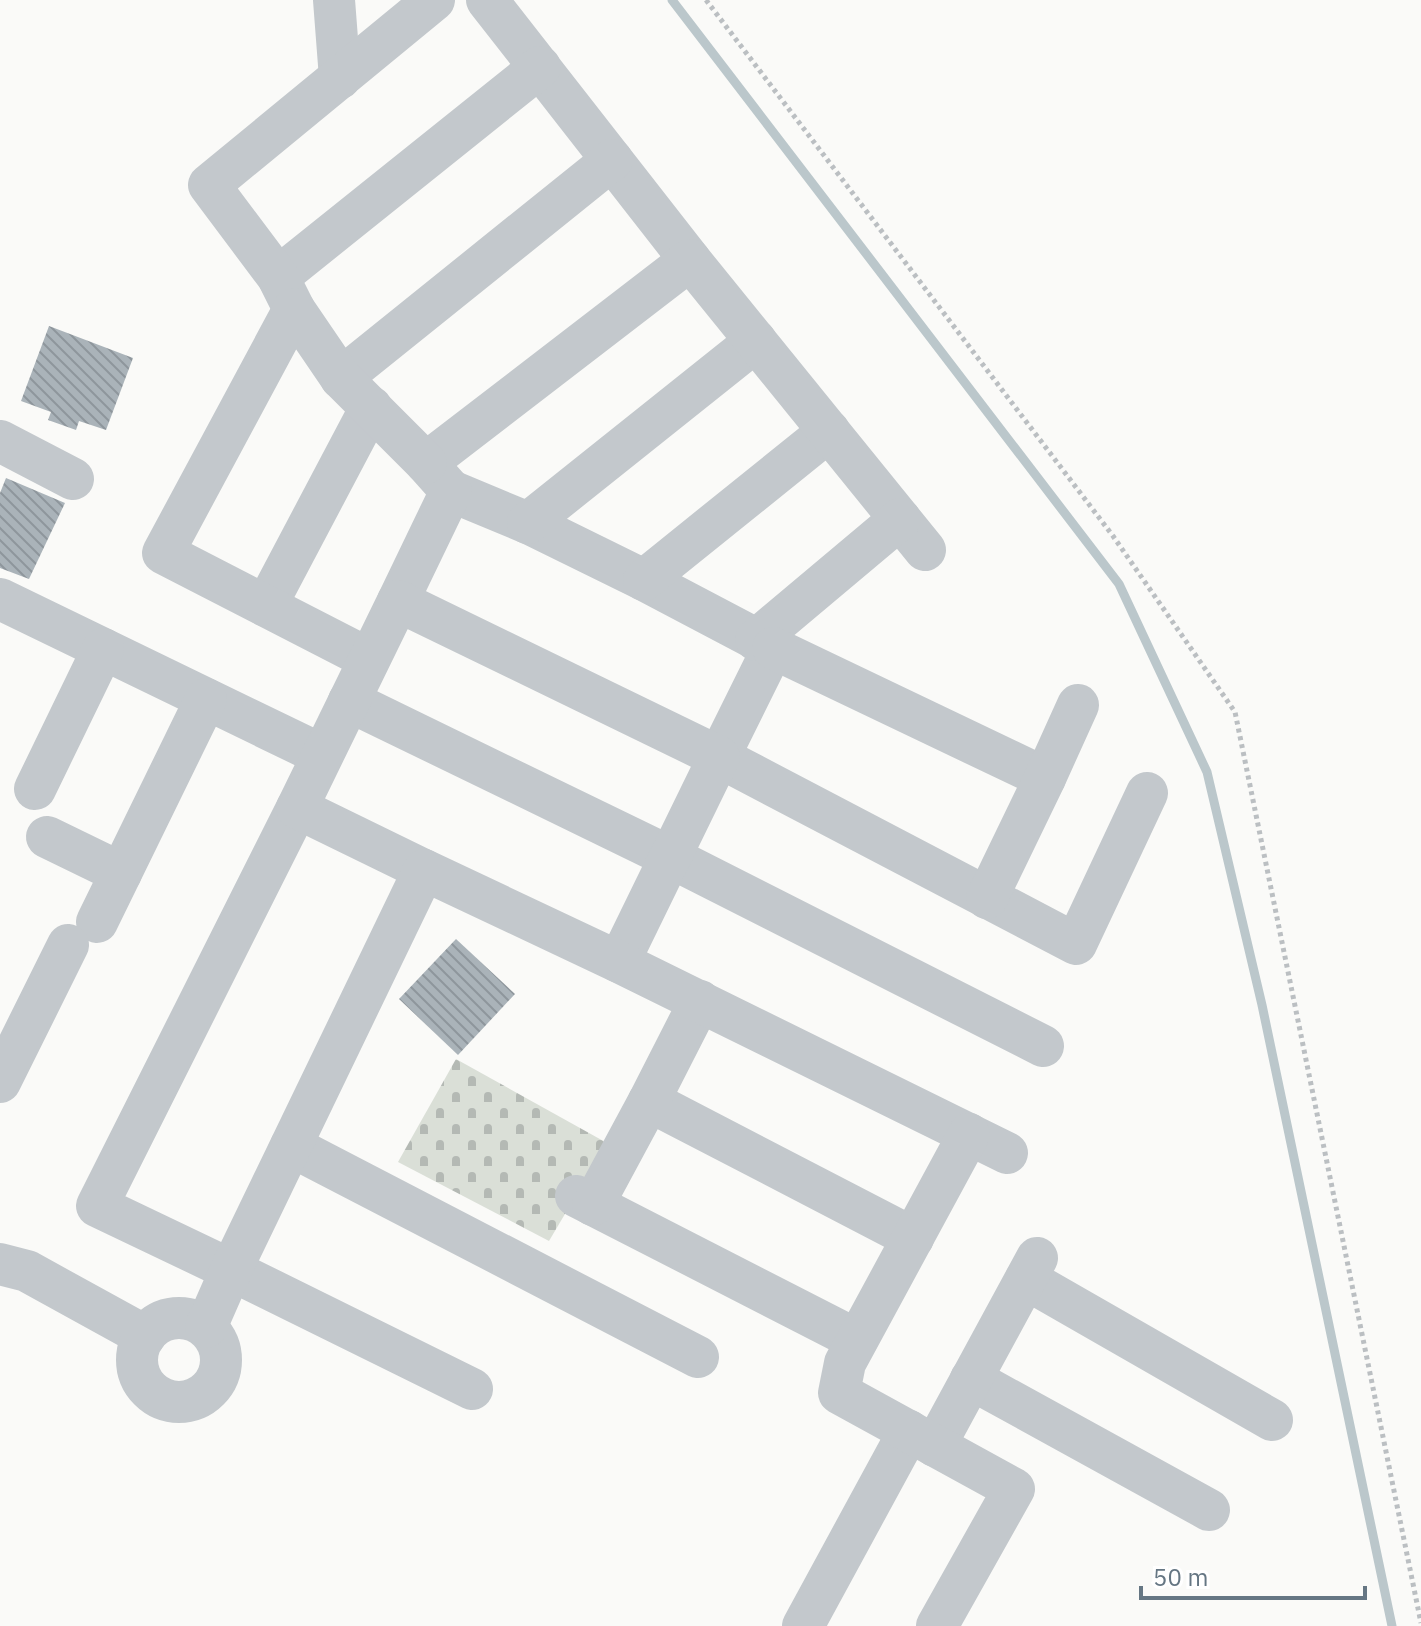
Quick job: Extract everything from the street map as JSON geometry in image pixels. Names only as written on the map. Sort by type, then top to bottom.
[{"type":"street","points":[[334,0],[340,78]]},
{"type":"street","points":[[434,0],[209,185],[286,293],[341,378],[438,477],[764,644],[1045,778]]},
{"type":"street","points":[[487,0],[690,260],[913,534],[764,644],[719,757],[619,962]]},
{"type":"street","points":[[369,659],[163,553],[286,293],[540,67]]},
{"type":"street","points":[[341,378],[612,160]]},
{"type":"street","points":[[472,1389],[97,1206],[398,601],[438,477],[690,260]]},
{"type":"street","points":[[528,523],[756,341]]},
{"type":"street","points":[[266,606],[371,407]]},
{"type":"street","points":[[644,580],[829,431]]},
{"type":"street","points":[[0,441],[73,479]]},
{"type":"street","points":[[0,599],[322,755]]},
{"type":"street","points":[[398,601],[719,757],[1076,944],[1147,793]]},
{"type":"street","points":[[35,789],[103,649]]},
{"type":"street","points":[[0,1082],[121,873],[206,699]]},
{"type":"street","points":[[349,701],[670,857],[1043,1046]]},
{"type":"street","points":[[987,898],[1078,705]]},
{"type":"street","points":[[297,808],[700,1001],[1007,1153]]},
{"type":"street","points":[[47,837],[121,873]]},
{"type":"street","points":[[206,1327],[424,870]]},
{"type":"street","points":[[700,1001],[649,1101],[584,1201],[857,1340]]},
{"type":"street","points":[[649,1101],[913,1238]]},
{"type":"street","points":[[937,1626],[1014,1489],[839,1393],[845,1363],[969,1134]]},
{"type":"street","points":[[291,1146],[698,1357]]},
{"type":"street","points":[[0,1264],[27,1271],[141,1349]]},
{"type":"street","points":[[803,1626],[922,1438],[971,1379],[1032,1268],[1272,1420]]},
{"type":"street","points":[[0,1292],[19,1297],[141,1349]]},
{"type":"street","points":[[180,1318],[206,1327],[221,1351],[221,1366],[209,1391],[197,1399],[183,1402],[168,1401],[156,1395],[140,1374],[141,1349],[155,1326],[180,1318]]},
{"type":"street","points":[[971,1379],[1209,1510]]},
{"type":"green space","points":[[456,1059],[607,1143],[549,1241],[398,1162]]},
{"type":"building","points":[[49,326],[133,358],[106,430],[79,421],[76,430],[48,420],[51,412],[21,401]]},
{"type":"building","points":[[6,478],[65,503],[29,579],[0,568],[0,493]]},
{"type":"building","points":[[456,939],[515,994],[458,1055],[399,999]]},
{"type":"waterway","points":[[672,0],[1119,584],[1207,772],[1262,1005],[1392,1626]]}]
